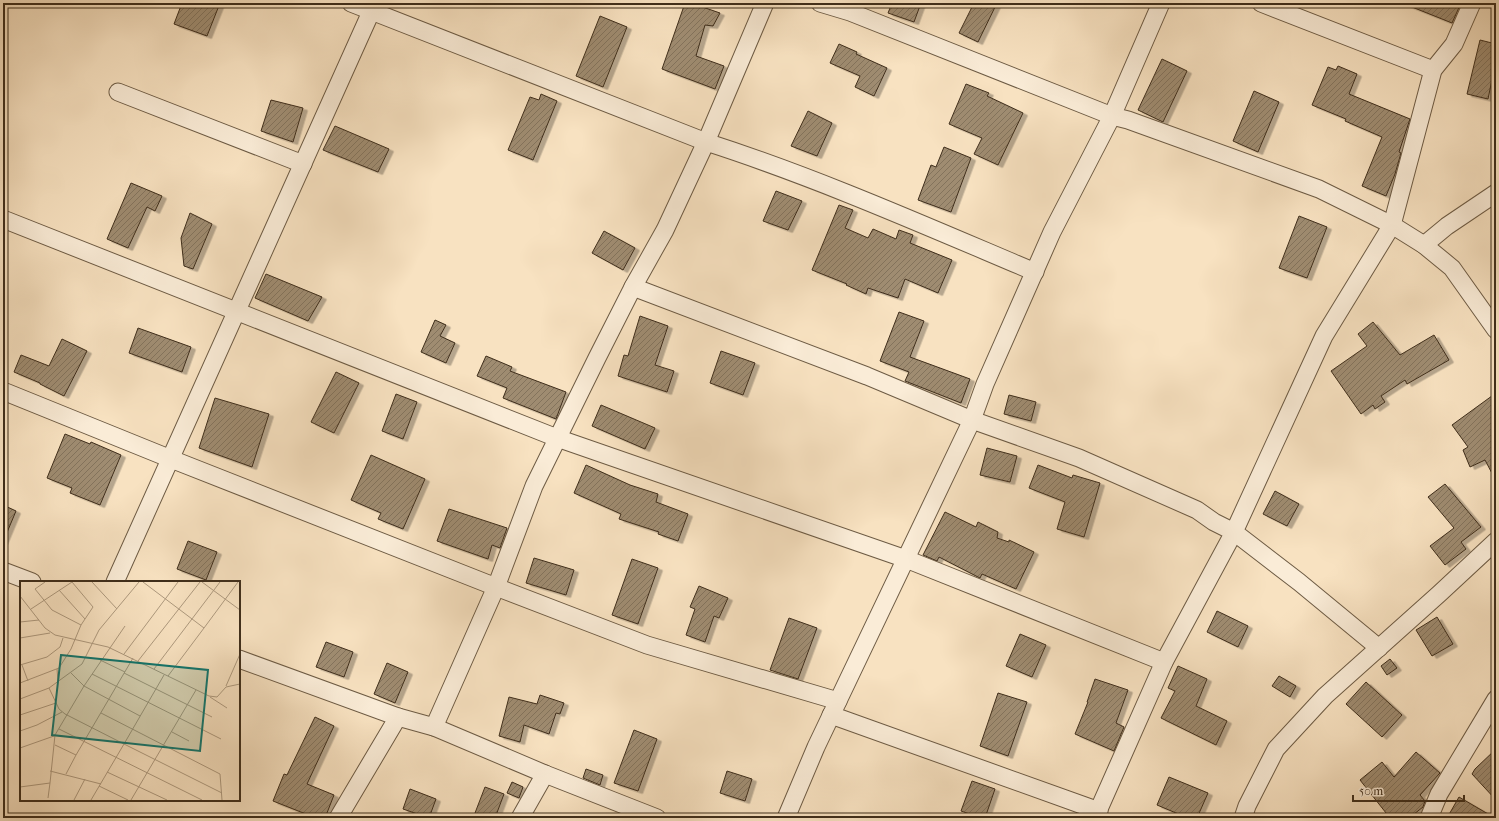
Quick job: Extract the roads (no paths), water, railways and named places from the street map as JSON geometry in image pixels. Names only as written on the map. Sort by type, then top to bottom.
[{"type":"street","points":[[351,3],[374,7],[706,142],[753,157],[876,205],[1035,272]]},
{"type":"street","points":[[434,727],[496,587],[534,486],[633,287],[665,230],[706,142],[765,3]]},
{"type":"street","points":[[820,3],[850,12],[1112,116],[1128,120],[1319,189],[1392,225],[1424,245],[1452,268],[1496,330]]},
{"type":"street","points":[[786,818],[835,708],[972,420],[985,384],[1052,232],[1112,116],[1161,3]]},
{"type":"street","points":[[1261,3],[1433,70]]},
{"type":"street","points":[[3,391],[496,587],[647,644],[835,708],[1097,815],[1164,662],[1234,532],[1324,336],[1392,225],[1433,70],[1454,44],[1472,3]]},
{"type":"street","points":[[115,581],[374,7]]},
{"type":"street","points":[[118,92],[303,164]]},
{"type":"street","points":[[1424,245],[1448,226],[1496,193]]},
{"type":"street","points":[[3,219],[557,438],[906,559],[1164,662]]},
{"type":"street","points":[[633,287],[868,376],[972,420],[1079,458],[1197,510],[1214,522],[1234,532],[1299,582],[1379,648]]},
{"type":"street","points":[[1242,818],[1276,749],[1325,696],[1496,542]]},
{"type":"street","points":[[3,571],[29,581]]},
{"type":"street","points":[[240,659],[398,717],[434,727],[545,774],[657,818]]},
{"type":"street","points":[[1429,818],[1439,794],[1496,699]]},
{"type":"street","points":[[338,818],[398,717]]},
{"type":"street","points":[[520,818],[545,774]]}]
